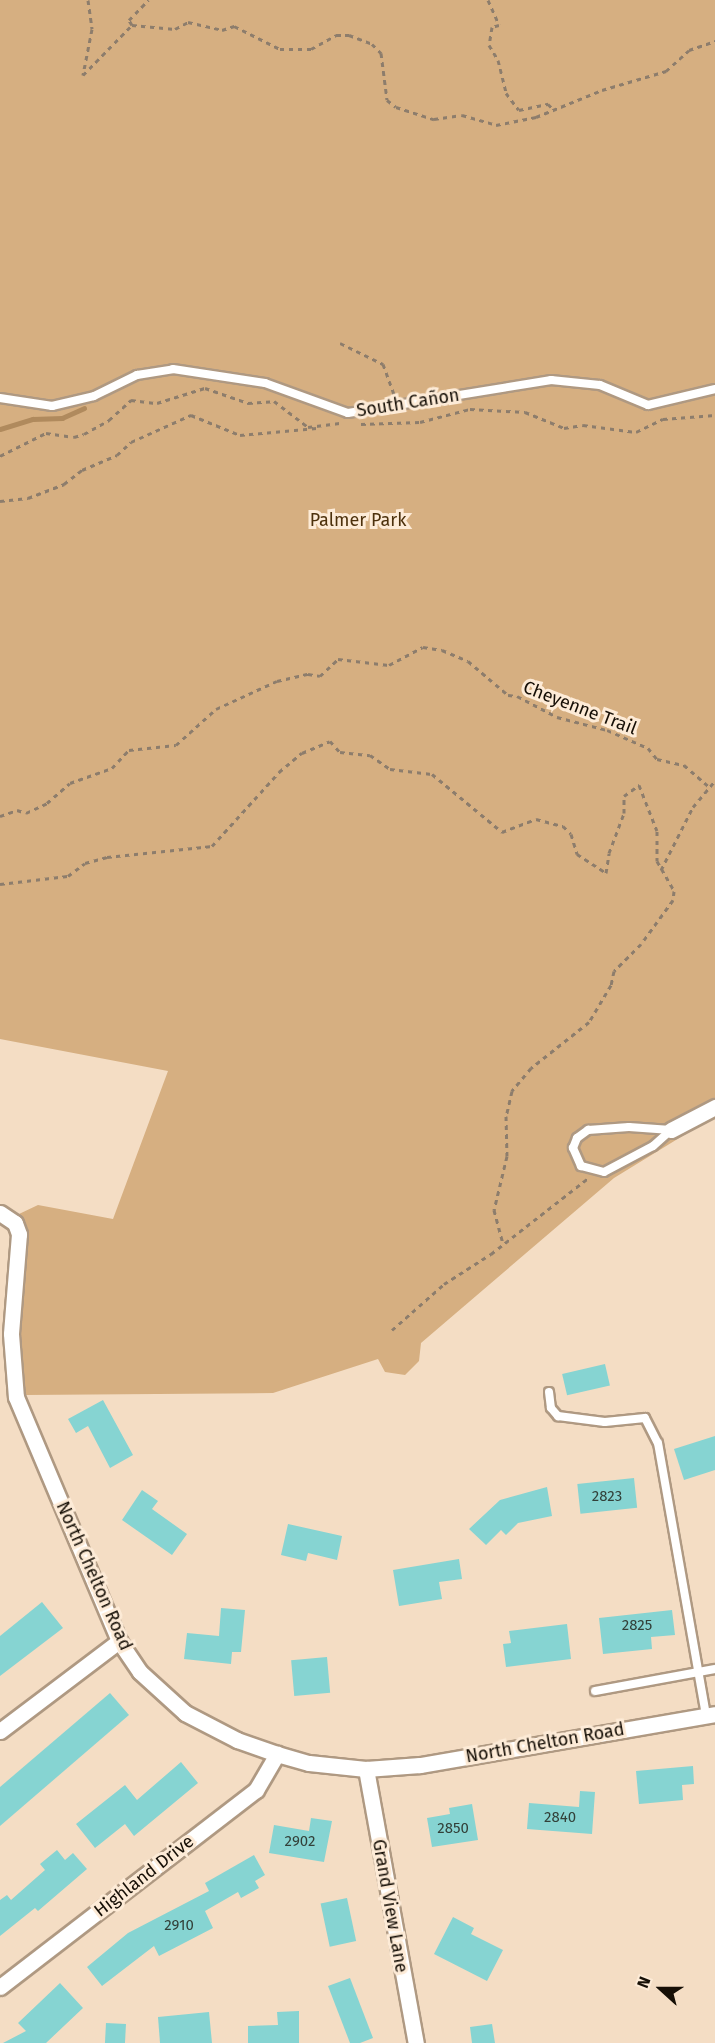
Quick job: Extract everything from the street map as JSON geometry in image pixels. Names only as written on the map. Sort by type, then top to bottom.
[{"type":"street","points":[[671,1130],[715,1107]]},
{"type":"street","name":"North Chelton Road","points":[[0,1213],[15,1223],[19,1234],[11,1334],[16,1397],[119,1641],[140,1672],[185,1713],[237,1740],[277,1754],[309,1763],[366,1769],[420,1765],[710,1715]]},
{"type":"street","points":[[0,1731],[119,1641]]},
{"type":"street","name":"Highland Drive","points":[[0,1987],[256,1790],[277,1754]]},
{"type":"street","name":"Grand View Lane","points":[[366,1769],[416,2043]]},
{"type":"lane","name":"South Cañon","points":[[0,398],[52,406],[94,396],[137,375],[173,369],[265,382],[348,413],[551,380],[600,385],[648,405],[715,390]]},
{"type":"lane","points":[[629,1127],[671,1130],[653,1146],[604,1172],[581,1166],[573,1148],[577,1138],[588,1130],[629,1127]]},
{"type":"lane","points":[[549,1392],[551,1408],[558,1416],[605,1422],[645,1418],[658,1443],[699,1672],[710,1715]]},
{"type":"lane","points":[[594,1691],[715,1669]]},
{"type":"path","points":[[88,0],[92,29],[83,75],[132,25],[175,28],[188,22],[222,30],[234,26],[280,49],[311,49],[336,35],[349,35],[372,44],[381,53],[387,100],[408,113],[434,119],[462,115],[496,125],[536,117],[553,109],[666,71],[689,50],[715,41]]},
{"type":"path","points":[[132,25],[129,20],[148,0]]},
{"type":"path","points":[[488,0],[499,25],[492,27],[489,45],[498,60],[506,93],[519,110],[548,104],[553,109]]},
{"type":"path","points":[[340,343],[385,367],[388,375]]},
{"type":"path","points":[[0,456],[46,433],[72,437],[84,434],[109,420],[131,400],[157,403],[205,388],[248,403],[274,401],[288,408],[297,422],[317,428],[240,435],[191,415],[132,442],[117,454],[82,470],[64,484],[28,498],[0,501]]},
{"type":"path","points":[[405,422],[470,409],[525,412],[564,428],[590,426],[636,432],[663,419],[715,415]]},
{"type":"path","name":"Cheyenne Trail","points":[[0,816],[17,810],[26,813],[47,803],[70,783],[111,768],[129,750],[176,745],[216,709],[276,681],[308,674],[320,676],[338,659],[389,665],[423,647],[442,650],[468,661],[508,695],[518,696],[557,717],[607,730],[648,748],[657,759],[684,765],[709,787]]},
{"type":"path","points":[[0,884],[68,876],[85,863],[106,857],[212,846],[279,772],[302,753],[330,741],[340,752],[370,755],[390,769],[432,774],[502,832],[536,819],[563,826],[578,854],[606,873],[609,853],[624,813],[624,796],[639,785],[657,831],[657,861],[674,891],[663,917],[614,971],[611,985],[589,1022],[531,1068],[512,1091],[506,1116],[507,1156],[494,1210],[503,1243]]},
{"type":"path","points":[[661,870],[693,807],[715,781]]},
{"type":"path","points":[[392,1330],[444,1284],[585,1181],[592,1170]]},
{"type":"green space","name":"Palmer Park","points":[[0,0],[715,0],[715,1116],[614,1178],[421,1343],[419,1361],[405,1375],[385,1372],[378,1359],[273,1393],[25,1395],[21,1385],[19,1344],[27,1233],[19,1214],[38,1205],[113,1219],[168,1071],[0,1039]]},
{"type":"building","points":[[605,1364],[610,1385],[567,1395],[562,1374]]},
{"type":"building","points":[[103,1400],[133,1455],[110,1468],[88,1426],[76,1433],[68,1419]]},
{"type":"building","points":[[715,1436],[715,1470],[684,1480],[674,1449]]},
{"type":"building","points":[[634,1478],[637,1508],[580,1514],[577,1484]]},
{"type":"building","points":[[547,1487],[552,1516],[518,1523],[506,1535],[501,1530],[486,1545],[469,1529],[500,1500]]},
{"type":"building","points":[[142,1490],[158,1501],[152,1509],[187,1534],[172,1555],[122,1520]]},
{"type":"building","points":[[288,1524],[342,1536],[337,1560],[308,1553],[306,1561],[281,1555]]},
{"type":"building","points":[[459,1559],[462,1579],[439,1582],[442,1599],[399,1606],[393,1570]]},
{"type":"building","points":[[42,1602],[63,1628],[0,1676],[0,1636]]},
{"type":"building","points":[[221,1608],[245,1610],[241,1652],[232,1652],[231,1664],[184,1659],[187,1633],[219,1636]]},
{"type":"building","points":[[672,1610],[675,1635],[651,1637],[652,1649],[603,1654],[599,1618]]},
{"type":"building","points":[[567,1624],[571,1659],[506,1667],[503,1644],[511,1643],[509,1631]]},
{"type":"building","points":[[327,1657],[330,1693],[294,1696],[291,1660]]},
{"type":"building","points":[[110,1693],[129,1715],[0,1826],[0,1787]]},
{"type":"building","points":[[181,1762],[198,1783],[134,1836],[125,1824],[95,1848],[76,1824],[125,1785],[137,1800]]},
{"type":"building","points":[[693,1766],[694,1784],[682,1785],[683,1800],[639,1804],[636,1771]]},
{"type":"building","points":[[580,1791],[595,1792],[592,1834],[527,1829],[529,1803],[579,1807]]},
{"type":"building","points":[[472,1804],[478,1840],[432,1847],[427,1818],[450,1814],[449,1808]]},
{"type":"building","points":[[311,1818],[332,1821],[324,1862],[269,1853],[274,1825],[309,1831]]},
{"type":"building","points":[[57,1850],[65,1860],[73,1853],[87,1869],[38,1911],[35,1908],[0,1936],[0,1900],[7,1895],[11,1900],[45,1870],[40,1864]]},
{"type":"building","points":[[254,1855],[265,1875],[255,1881],[259,1888],[241,1898],[238,1892],[205,1911],[213,1928],[159,1956],[154,1946],[102,1986],[87,1967],[128,1933],[209,1891],[205,1883]]},
{"type":"building","points":[[347,1898],[356,1941],[330,1947],[321,1904]]},
{"type":"building","points":[[453,1917],[474,1928],[471,1934],[503,1950],[487,1981],[434,1954]]},
{"type":"building","points":[[350,1978],[373,2038],[360,2043],[350,2043],[328,1986]]},
{"type":"building","points":[[60,1983],[83,2008],[46,2043],[3,2043],[26,2031],[18,2023]]},
{"type":"building","points":[[299,2011],[299,2043],[248,2043],[248,2026],[278,2025],[277,2012]]},
{"type":"building","points":[[209,2012],[212,2043],[160,2043],[158,2017]]},
{"type":"building","points":[[106,2023],[126,2024],[125,2043],[105,2043]]},
{"type":"building","points":[[492,2024],[495,2043],[472,2043],[470,2027]]},
{"type":"waterway","points":[[0,429],[33,419],[62,418],[84,408]]}]
